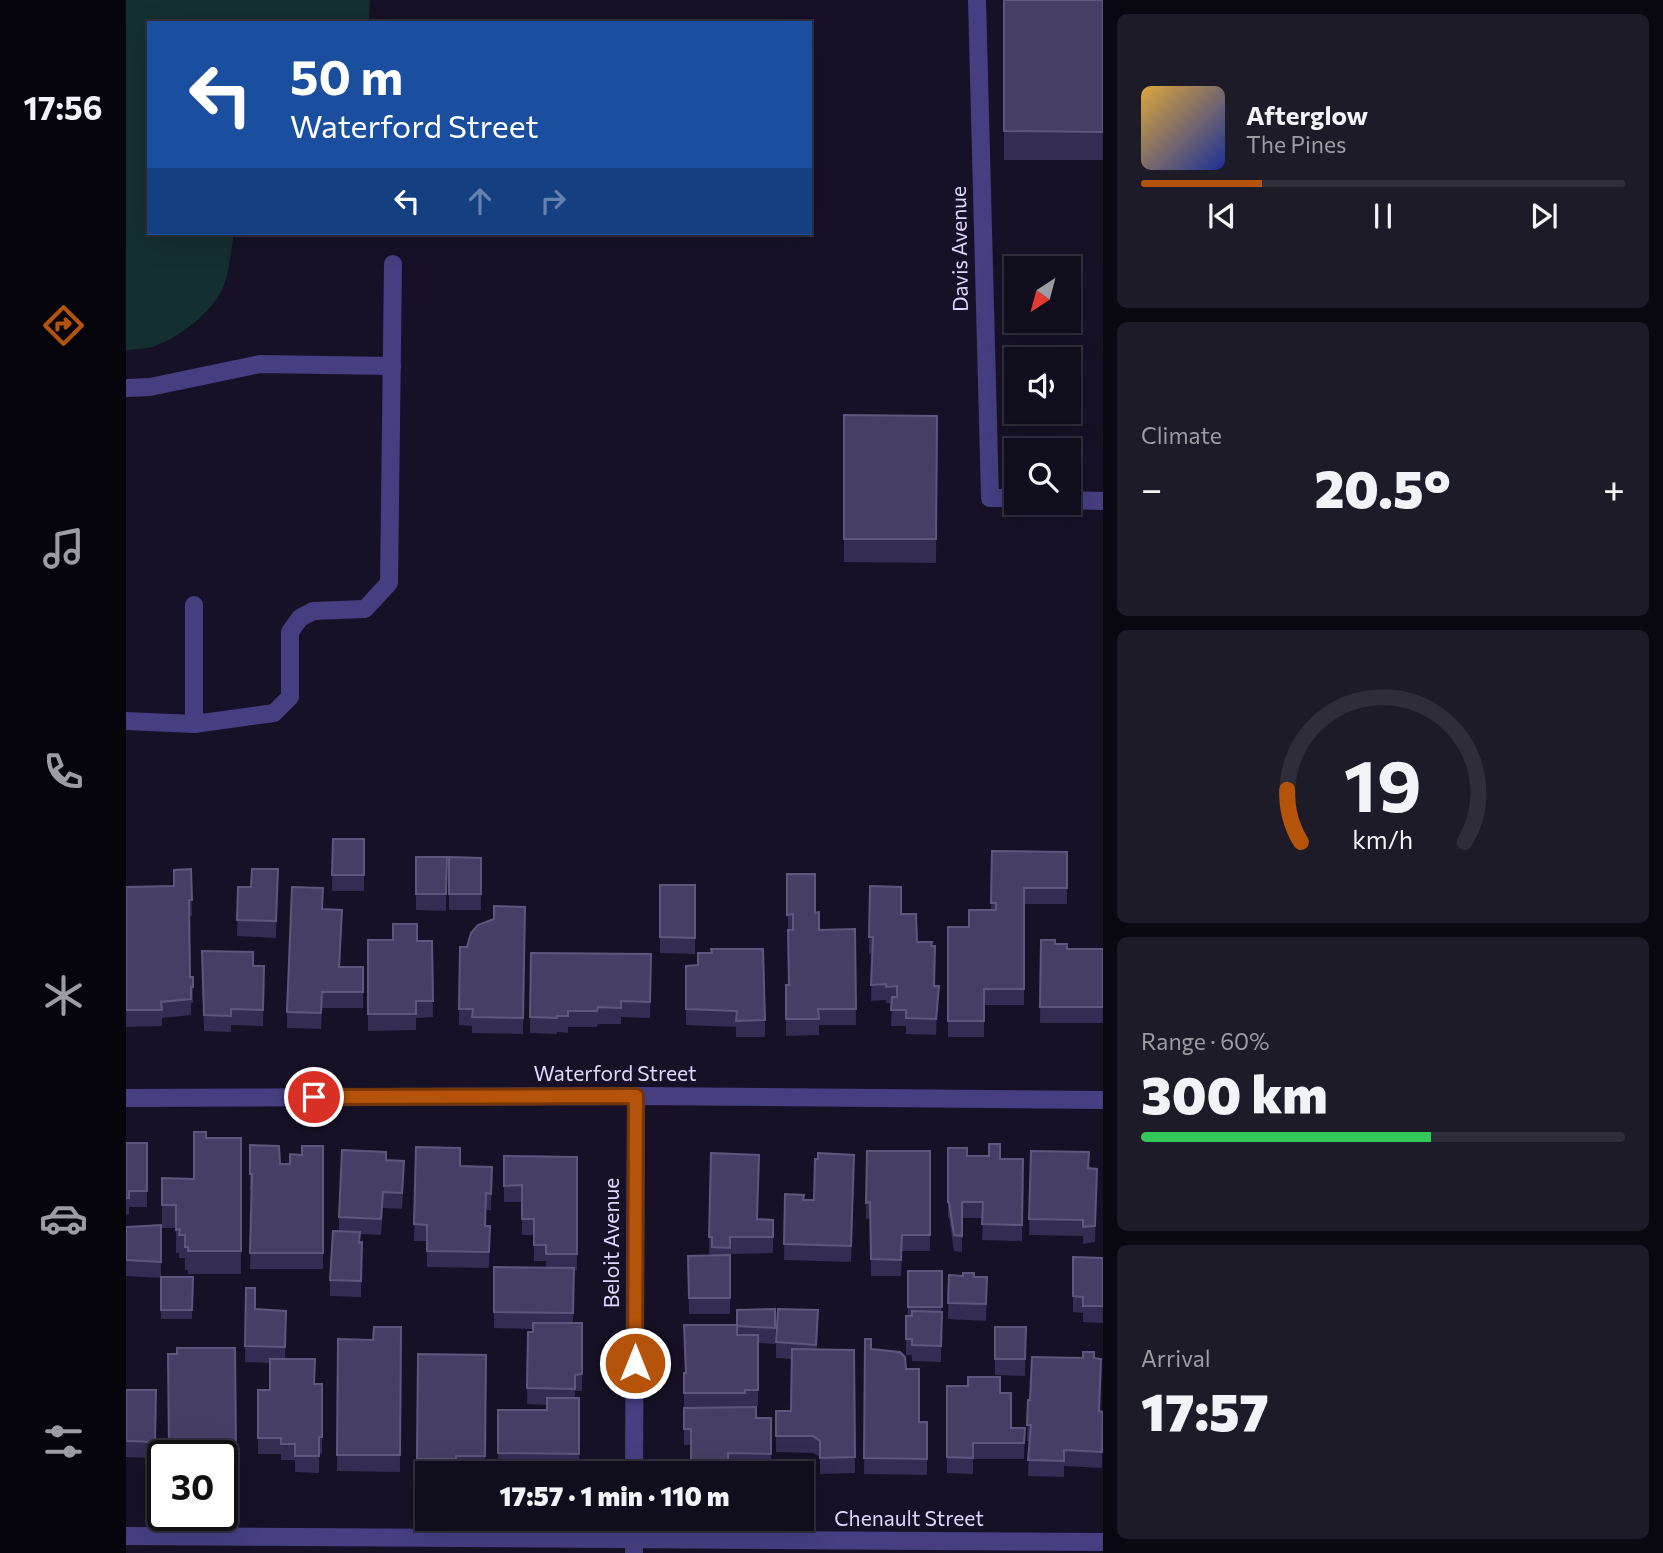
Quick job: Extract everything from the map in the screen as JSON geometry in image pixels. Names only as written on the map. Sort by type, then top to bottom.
[{"type":"street","name":"Davis Avenue","points":[[977,0],[990,498],[1004,498]]},
{"type":"street","points":[[126,721],[194,724],[274,713],[290,697],[290,632],[300,618],[313,611],[365,609],[389,583],[393,264]]},
{"type":"street","points":[[126,388],[150,387],[260,364],[392,366]]},
{"type":"street","points":[[1081,500],[1103,501]]},
{"type":"street","points":[[194,605],[194,724]]},
{"type":"street","name":"Waterford Street","points":[[126,1098],[636,1096],[1103,1100]]},
{"type":"street","name":"Beloit Avenue","points":[[634,1461],[636,1096]]},
{"type":"street","name":"Chenault Street","points":[[126,1536],[634,1547],[1103,1542]]},
{"type":"green space","points":[[126,0],[370,0],[369,21],[147,21],[147,235],[234,235],[221,293],[205,313],[171,339],[148,348],[126,350]]},
{"type":"building","points":[[1004,0],[1103,0],[1103,132],[1004,131]]},
{"type":"building","points":[[844,415],[937,416],[936,539],[844,539]]},
{"type":"building","points":[[333,839],[364,839],[364,875],[332,875]]},
{"type":"building","points":[[992,851],[1067,852],[1067,888],[1024,888],[1024,989],[984,989],[984,1021],[948,1021],[948,927],[969,927],[969,910],[996,910],[996,903],[991,903]]},
{"type":"building","points":[[416,857],[447,857],[446,894],[416,894]]},
{"type":"building","points":[[449,857],[481,858],[481,894],[449,894]]},
{"type":"building","points":[[191,869],[191,999],[161,1002],[162,1010],[126,1010],[126,887],[174,886],[174,870]]},
{"type":"building","points":[[252,869],[278,869],[276,921],[237,920],[238,887],[251,887]]},
{"type":"building","points":[[787,874],[815,874],[815,913],[819,912],[819,930],[855,929],[856,1009],[818,1009],[819,1019],[786,1019],[786,985],[789,985],[788,930],[793,930],[793,914],[787,915]]},
{"type":"building","points":[[660,885],[695,885],[695,938],[660,937]]},
{"type":"building","points":[[870,886],[901,887],[901,914],[916,914],[917,942],[932,942],[931,946],[935,946],[934,986],[939,986],[936,1019],[906,1018],[906,1010],[891,1010],[892,997],[897,997],[897,986],[871,985],[873,937],[869,937]]},
{"type":"building","points":[[292,887],[323,888],[322,909],[342,910],[339,967],[363,967],[363,992],[322,992],[321,1013],[287,1012]]},
{"type":"building","points":[[494,906],[525,907],[523,1018],[472,1017],[473,1009],[459,1009],[460,947],[467,947],[471,933],[478,925],[494,919]]},
{"type":"building","points":[[393,924],[417,924],[417,941],[432,941],[433,1001],[416,1001],[416,1014],[368,1014],[368,940],[393,940]]},
{"type":"building","points":[[1041,940],[1055,940],[1055,944],[1067,944],[1067,949],[1103,949],[1103,1007],[1040,1007]]},
{"type":"building","points":[[711,949],[763,949],[765,1020],[736,1021],[737,1011],[686,1009],[686,966],[698,965],[698,953],[712,953]]},
{"type":"building","points":[[202,951],[253,952],[253,966],[264,966],[263,1010],[231,1009],[231,1016],[204,1015]]},
{"type":"building","points":[[531,953],[651,954],[650,1002],[621,1001],[621,1008],[598,1007],[597,1011],[568,1011],[568,1016],[557,1018],[530,1017]]},
{"type":"building","points":[[194,1132],[206,1132],[206,1138],[241,1138],[241,1251],[188,1251],[188,1247],[185,1247],[185,1235],[179,1235],[180,1229],[176,1230],[176,1205],[162,1205],[162,1178],[194,1179]]},
{"type":"building","points":[[126,1143],[147,1143],[147,1191],[129,1191],[129,1198],[126,1198]]},
{"type":"building","points":[[989,1144],[1000,1144],[1000,1159],[1023,1159],[1022,1225],[982,1224],[983,1202],[962,1202],[962,1236],[954,1235],[948,1202],[948,1148],[967,1148],[967,1156],[989,1156]]},
{"type":"building","points":[[250,1145],[279,1146],[280,1164],[290,1164],[290,1154],[302,1155],[302,1146],[323,1146],[323,1253],[250,1253]]},
{"type":"building","points":[[416,1147],[460,1148],[460,1166],[492,1167],[491,1194],[486,1193],[485,1226],[490,1226],[489,1252],[427,1251],[427,1225],[414,1224]]},
{"type":"building","points":[[342,1150],[386,1152],[386,1160],[404,1161],[402,1193],[383,1192],[381,1219],[339,1217]]},
{"type":"building","points":[[867,1151],[930,1151],[930,1235],[902,1235],[901,1260],[871,1259],[870,1202],[866,1203]]},
{"type":"building","points":[[1031,1151],[1089,1152],[1088,1168],[1097,1169],[1095,1226],[1083,1227],[1083,1220],[1029,1219]]},
{"type":"building","points":[[711,1153],[759,1155],[757,1219],[773,1220],[773,1237],[730,1237],[730,1248],[712,1247],[712,1237],[709,1237]]},
{"type":"building","points":[[818,1153],[854,1155],[851,1246],[784,1244],[785,1194],[804,1195],[803,1200],[814,1200],[815,1159],[818,1159]]},
{"type":"building","points":[[504,1156],[577,1157],[577,1254],[546,1254],[546,1245],[534,1245],[534,1219],[522,1219],[522,1185],[504,1186]]},
{"type":"building","points":[[161,1225],[161,1262],[126,1260],[126,1227]]},
{"type":"building","points":[[333,1231],[360,1232],[361,1281],[330,1280]]},
{"type":"building","points":[[730,1255],[730,1298],[689,1298],[688,1256]]},
{"type":"building","points":[[1073,1257],[1103,1258],[1103,1306],[1083,1306],[1083,1297],[1073,1296]]},
{"type":"building","points":[[494,1267],[574,1268],[573,1313],[494,1312]]},
{"type":"building","points":[[908,1271],[942,1271],[942,1307],[908,1307]]},
{"type":"building","points":[[963,1273],[974,1273],[974,1277],[987,1277],[986,1304],[948,1303],[949,1275],[963,1276]]},
{"type":"building","points":[[161,1277],[193,1277],[192,1310],[161,1310]]},
{"type":"building","points":[[246,1288],[255,1288],[255,1309],[286,1311],[285,1347],[245,1346]]},
{"type":"building","points":[[775,1309],[775,1328],[737,1326],[737,1335],[758,1335],[758,1390],[745,1390],[745,1393],[684,1393],[684,1325],[737,1325],[737,1310]]},
{"type":"building","points":[[778,1309],[818,1310],[816,1345],[776,1342]]},
{"type":"building","points":[[912,1311],[942,1312],[941,1346],[912,1345],[912,1339],[906,1339],[906,1316],[912,1316]]},
{"type":"building","points":[[533,1323],[582,1323],[582,1374],[575,1375],[575,1389],[527,1388],[528,1332],[533,1332]]},
{"type":"building","points":[[374,1327],[401,1327],[400,1455],[337,1455],[338,1339],[373,1340]]},
{"type":"building","points":[[995,1327],[1026,1327],[1025,1359],[995,1359]]},
{"type":"building","points":[[865,1339],[871,1339],[871,1349],[900,1352],[905,1357],[906,1369],[919,1369],[919,1422],[927,1422],[927,1459],[864,1458]]},
{"type":"building","points":[[177,1348],[235,1348],[236,1440],[169,1440],[168,1354],[177,1354]]},
{"type":"building","points":[[792,1349],[854,1350],[855,1457],[820,1458],[820,1441],[813,1436],[776,1436],[776,1411],[791,1411]]},
{"type":"building","points":[[1083,1352],[1094,1352],[1094,1358],[1101,1359],[1099,1411],[1103,1412],[1102,1452],[1064,1450],[1064,1461],[1028,1460],[1031,1425],[1027,1425],[1032,1357],[1083,1358]]},
{"type":"building","points":[[418,1354],[486,1355],[485,1456],[417,1459]]},
{"type":"building","points":[[270,1359],[315,1359],[314,1384],[322,1384],[322,1437],[319,1437],[319,1456],[295,1456],[295,1444],[281,1444],[281,1438],[258,1438],[258,1390],[270,1390]]},
{"type":"building","points":[[968,1377],[1000,1377],[1000,1393],[1011,1393],[1011,1428],[1025,1428],[1024,1443],[973,1443],[973,1458],[947,1457],[947,1386],[968,1386]]},
{"type":"building","points":[[126,1390],[156,1390],[155,1440],[126,1441]]},
{"type":"building","points":[[547,1398],[579,1398],[579,1454],[498,1453],[498,1410],[547,1410]]},
{"type":"building","points":[[756,1407],[756,1418],[771,1418],[771,1454],[728,1453],[728,1461],[691,1461],[691,1429],[684,1429],[684,1408]]},
{"type":"route","points":[[314,1097],[636,1096],[635,1363]]}]
